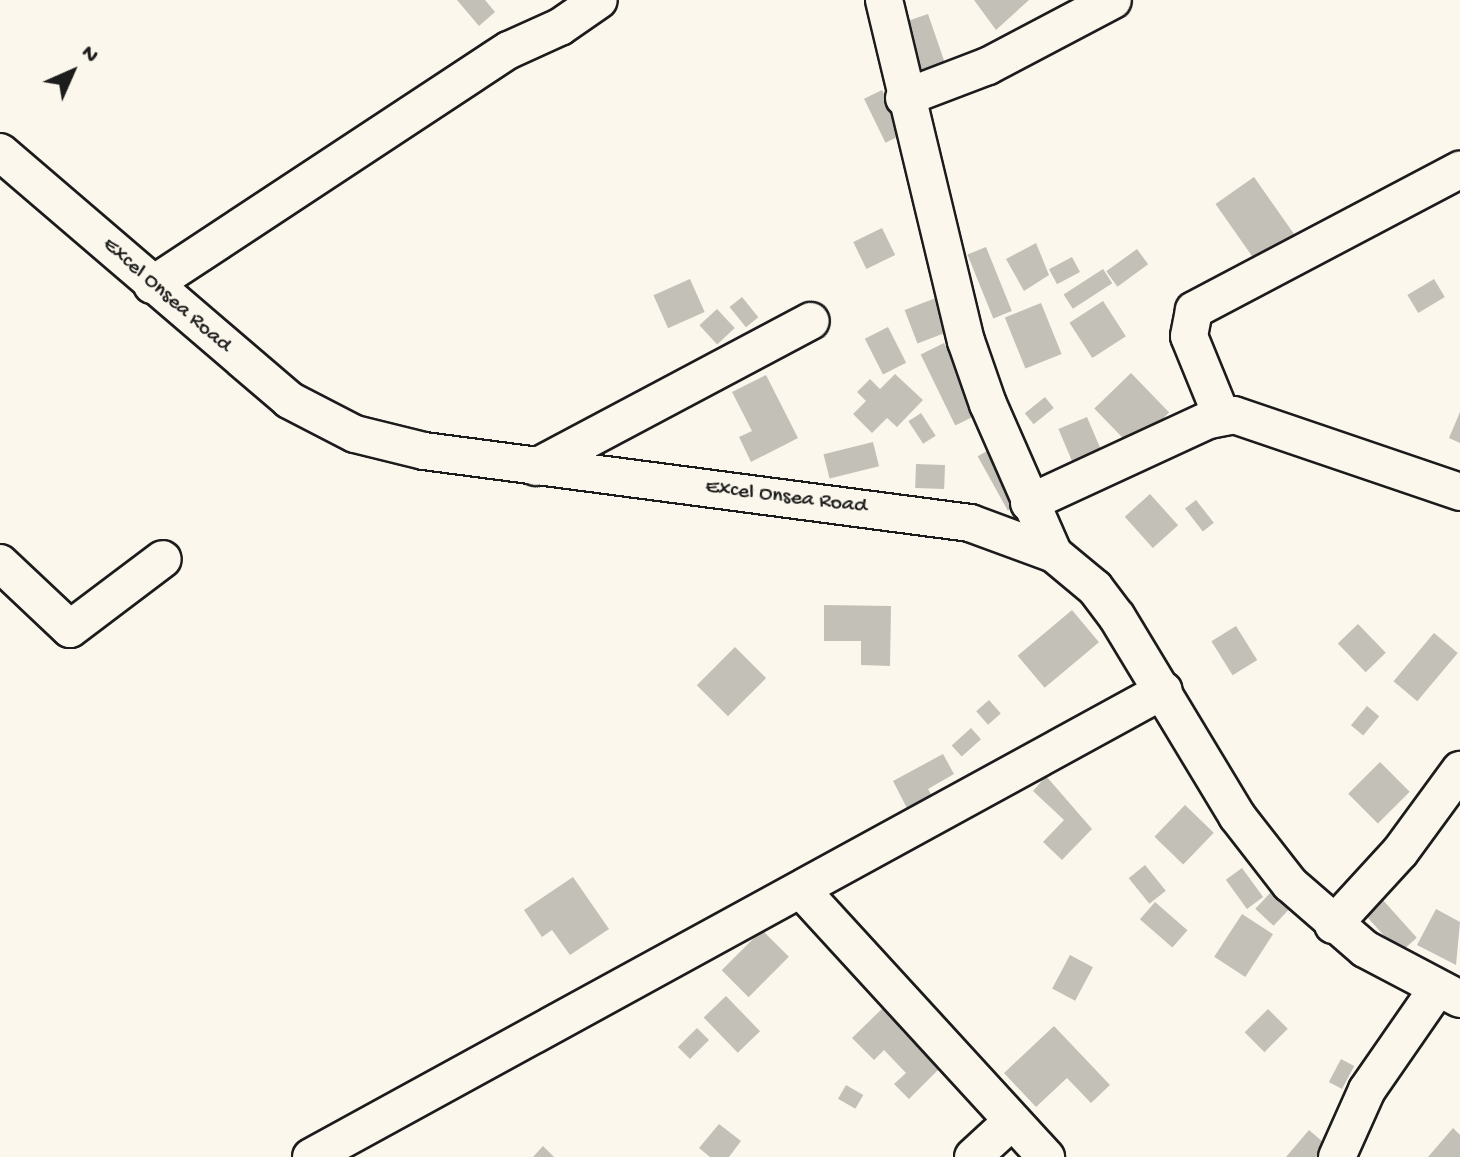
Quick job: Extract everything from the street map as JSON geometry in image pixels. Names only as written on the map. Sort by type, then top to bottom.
[{"type":"street","points":[[152,285],[509,50],[560,27],[599,0]]},
{"type":"street","points":[[884,0],[904,98],[966,341],[1029,503],[1054,554]]},
{"type":"street","points":[[904,98],[1025,49],[1113,0]]},
{"type":"street","name":"Excel Onsea Road","points":[[0,152],[289,400],[328,422],[383,443],[536,467],[970,523],[1054,554],[1095,588],[1164,690],[1266,857],[1333,925],[1399,971],[1448,994]]},
{"type":"street","points":[[1222,417],[1189,336],[1194,310],[1460,170]]},
{"type":"street","points":[[536,467],[811,321]]},
{"type":"street","points":[[1029,503],[1222,417],[1250,419],[1460,492]]},
{"type":"street","points":[[0,563],[70,629],[81,625],[163,559]]},
{"type":"street","points":[[311,1157],[656,966],[803,892],[1164,690]]},
{"type":"street","points":[[1333,925],[1400,852],[1460,770]]},
{"type":"street","points":[[803,892],[1046,1157]]},
{"type":"street","points":[[1337,1157],[1367,1090],[1448,994]]},
{"type":"street","points":[[973,1157],[1011,1122]]},
{"type":"building","points":[[457,0],[485,0],[495,12],[479,26]]},
{"type":"building","points":[[974,0],[1029,0],[996,30]]},
{"type":"building","points":[[928,14],[950,79],[928,87],[905,22]]},
{"type":"building","points":[[882,90],[903,134],[886,143],[864,99]]},
{"type":"building","points":[[1254,177],[1296,238],[1258,265],[1215,204]]},
{"type":"building","points":[[882,228],[895,255],[866,269],[853,242]]},
{"type":"building","points":[[1036,243],[1049,275],[1024,291],[1006,259]]},
{"type":"building","points":[[986,247],[1012,311],[993,318],[967,254]]},
{"type":"building","points":[[1137,249],[1148,264],[1117,287],[1106,271]]},
{"type":"building","points":[[1072,257],[1080,272],[1057,284],[1049,269]]},
{"type":"building","points":[[1103,269],[1112,283],[1073,309],[1064,295]]},
{"type":"building","points":[[690,279],[705,312],[668,328],[653,295]]},
{"type":"building","points":[[1434,279],[1445,297],[1418,313],[1407,295]]},
{"type":"building","points":[[941,296],[954,330],[917,344],[905,310]]},
{"type":"building","points":[[742,297],[758,317],[746,327],[730,307]]},
{"type":"building","points":[[1103,301],[1126,336],[1092,358],[1069,323]]},
{"type":"building","points":[[1041,303],[1062,354],[1025,369],[1005,318]]},
{"type":"building","points":[[717,309],[735,328],[717,344],[699,325]]},
{"type":"building","points":[[888,327],[906,363],[883,374],[865,339]]},
{"type":"building","points":[[944,343],[979,414],[955,425],[921,354]]},
{"type":"building","points":[[1131,373],[1169,413],[1133,448],[1094,408]]},
{"type":"building","points":[[895,374],[923,400],[897,427],[887,418],[872,433],[853,414],[866,401],[857,392],[870,379],[880,389]]},
{"type":"building","points":[[766,375],[798,438],[751,462],[739,437],[752,431],[732,392]]},
{"type":"building","points":[[1045,397],[1054,408],[1034,424],[1025,413]]},
{"type":"building","points":[[1460,412],[1460,443],[1449,438]]},
{"type":"building","points":[[921,413],[936,436],[923,444],[908,421]]},
{"type":"building","points":[[1087,417],[1103,454],[1074,466],[1058,429]]},
{"type":"building","points":[[873,442],[879,466],[830,479],[824,454]]},
{"type":"building","points":[[996,446],[1026,500],[1008,510],[978,456]]},
{"type":"building","points":[[916,464],[945,465],[944,489],[915,488]]},
{"type":"building","points":[[1150,494],[1178,525],[1153,548],[1125,517]]},
{"type":"building","points":[[1196,500],[1214,523],[1203,531],[1185,509]]},
{"type":"building","points":[[824,605],[891,606],[890,666],[861,665],[861,641],[824,641]]},
{"type":"building","points":[[1072,610],[1099,642],[1045,688],[1018,656]]},
{"type":"building","points":[[1358,624],[1386,653],[1366,672],[1338,643]]},
{"type":"building","points":[[1236,626],[1257,660],[1233,675],[1211,641]]},
{"type":"building","points":[[1434,633],[1458,653],[1417,701],[1394,681]]},
{"type":"building","points":[[735,647],[766,678],[728,716],[697,685]]},
{"type":"building","points":[[989,700],[1001,714],[988,725],[976,711]]},
{"type":"building","points":[[1367,706],[1379,716],[1363,735],[1351,725]]},
{"type":"building","points":[[971,728],[981,739],[962,757],[952,745]]},
{"type":"building","points":[[943,754],[954,774],[928,789],[936,803],[911,816],[893,781]]},
{"type":"building","points":[[1380,762],[1410,792],[1378,824],[1348,794]]},
{"type":"building","points":[[1046,776],[1092,829],[1062,860],[1043,842],[1064,820],[1033,791]]},
{"type":"building","points":[[1185,805],[1214,833],[1183,864],[1154,837]]},
{"type":"building","points":[[1145,865],[1166,891],[1149,904],[1129,878]]},
{"type":"building","points":[[1242,868],[1263,897],[1247,909],[1226,880]]},
{"type":"building","points":[[573,877],[609,929],[570,955],[552,930],[542,937],[524,910]]},
{"type":"building","points":[[1271,892],[1289,909],[1274,926],[1255,909]]},
{"type":"building","points":[[1382,899],[1417,938],[1400,953],[1365,914]]},
{"type":"building","points":[[1155,902],[1187,930],[1172,948],[1140,919]]},
{"type":"building","points":[[1436,909],[1460,922],[1456,965],[1417,945]]},
{"type":"building","points":[[1242,914],[1273,934],[1245,977],[1214,957]]},
{"type":"building","points":[[762,930],[789,957],[749,997],[722,970]]},
{"type":"building","points":[[1070,955],[1093,967],[1075,1001],[1052,989]]},
{"type":"building","points":[[726,996],[760,1031],[738,1053],[704,1018]]},
{"type":"building","points":[[888,1003],[909,1025],[902,1031],[939,1069],[909,1099],[894,1084],[906,1073],[884,1050],[874,1060],[852,1038]]},
{"type":"building","points":[[1268,1009],[1288,1029],[1264,1052],[1245,1032]]},
{"type":"building","points":[[1054,1026],[1110,1085],[1091,1103],[1067,1078],[1036,1107],[1004,1073]]},
{"type":"building","points":[[697,1028],[709,1040],[690,1059],[678,1047]]},
{"type":"building","points":[[1341,1059],[1354,1066],[1342,1089],[1329,1082]]},
{"type":"building","points":[[846,1085],[863,1095],[855,1109],[838,1099]]},
{"type":"building","points":[[719,1124],[741,1141],[729,1157],[710,1157],[699,1148]]},
{"type":"building","points":[[1453,1128],[1460,1135],[1460,1157],[1428,1157]]},
{"type":"building","points":[[1309,1130],[1330,1148],[1322,1157],[1286,1157]]},
{"type":"building","points":[[543,1146],[554,1157],[533,1157]]}]
